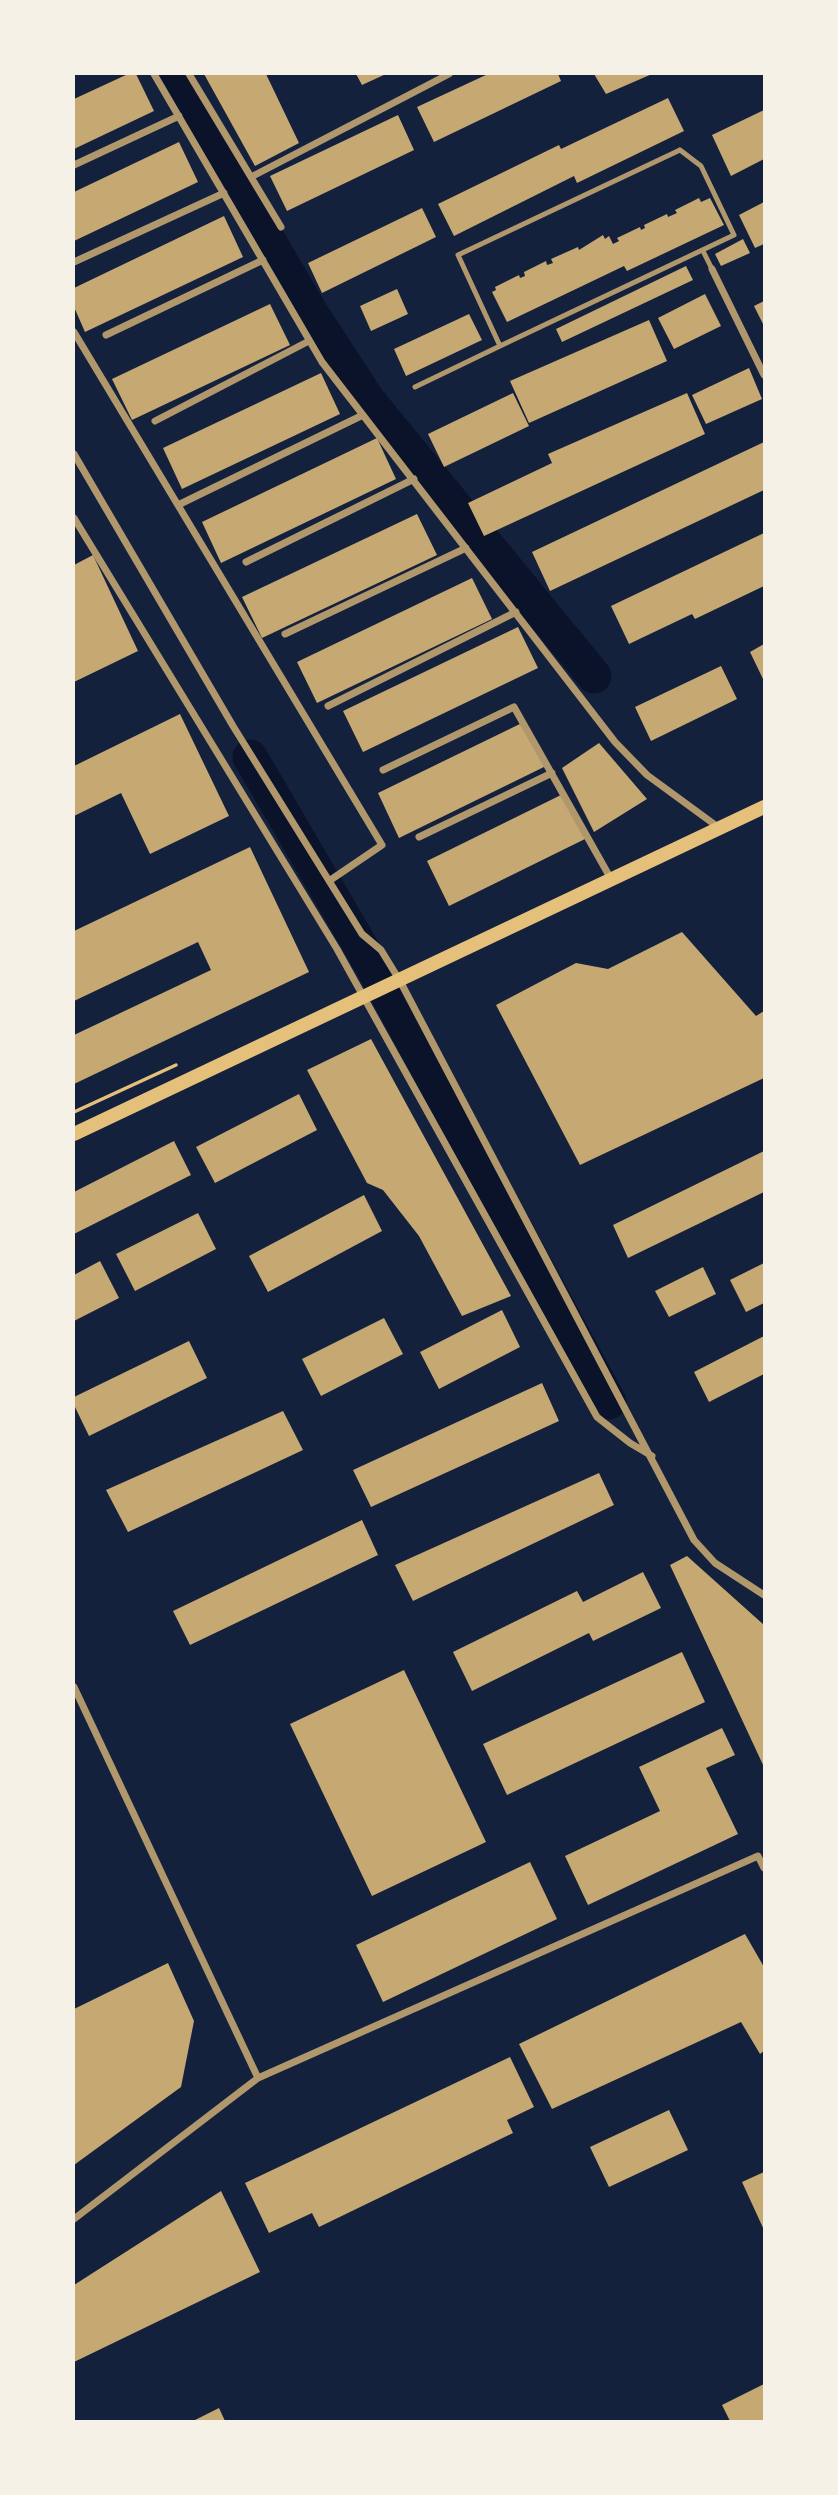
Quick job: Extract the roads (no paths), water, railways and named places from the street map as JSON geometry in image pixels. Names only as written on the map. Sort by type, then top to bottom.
[{"type":"main road","points":[[74,1134],[765,807]]},
{"type":"street","points":[[154,74],[309,341],[363,415],[623,750],[647,775],[719,829]]},
{"type":"street","points":[[189,74],[281,227]]},
{"type":"street","points":[[251,177],[449,74]]},
{"type":"street","points":[[74,165],[179,116]]},
{"type":"street","points":[[74,262],[224,193]]},
{"type":"street","points":[[106,335],[263,260]]},
{"type":"street","points":[[712,269],[765,375]]},
{"type":"street","points":[[74,332],[382,845],[329,881]]},
{"type":"street","points":[[155,421],[309,341]]},
{"type":"street","points":[[178,505],[363,415]]},
{"type":"street","points":[[74,454],[329,881],[362,934],[381,950],[400,981],[694,1540],[715,1563],[765,1595]]},
{"type":"street","points":[[246,562],[414,479]]},
{"type":"street","points":[[74,518],[365,998],[597,1417],[622,1438],[652,1457]]},
{"type":"street","points":[[285,634],[466,548]]},
{"type":"street","points":[[328,706],[516,612]]},
{"type":"street","points":[[383,770],[514,707],[612,880]]},
{"type":"street","points":[[419,837],[552,773]]},
{"type":"street","points":[[74,1688],[258,2078]]},
{"type":"street","points":[[74,2219],[258,2078],[758,1856],[765,1868]]},
{"type":"lane","points":[[415,387],[734,235],[701,166],[680,150],[458,255],[500,346]]},
{"type":"lane","points":[[703,251],[712,269]]},
{"type":"waterway","points":[[171,74],[311,313],[367,399],[594,676]]},
{"type":"waterway","points":[[250,757],[374,969],[609,1402]]}]
